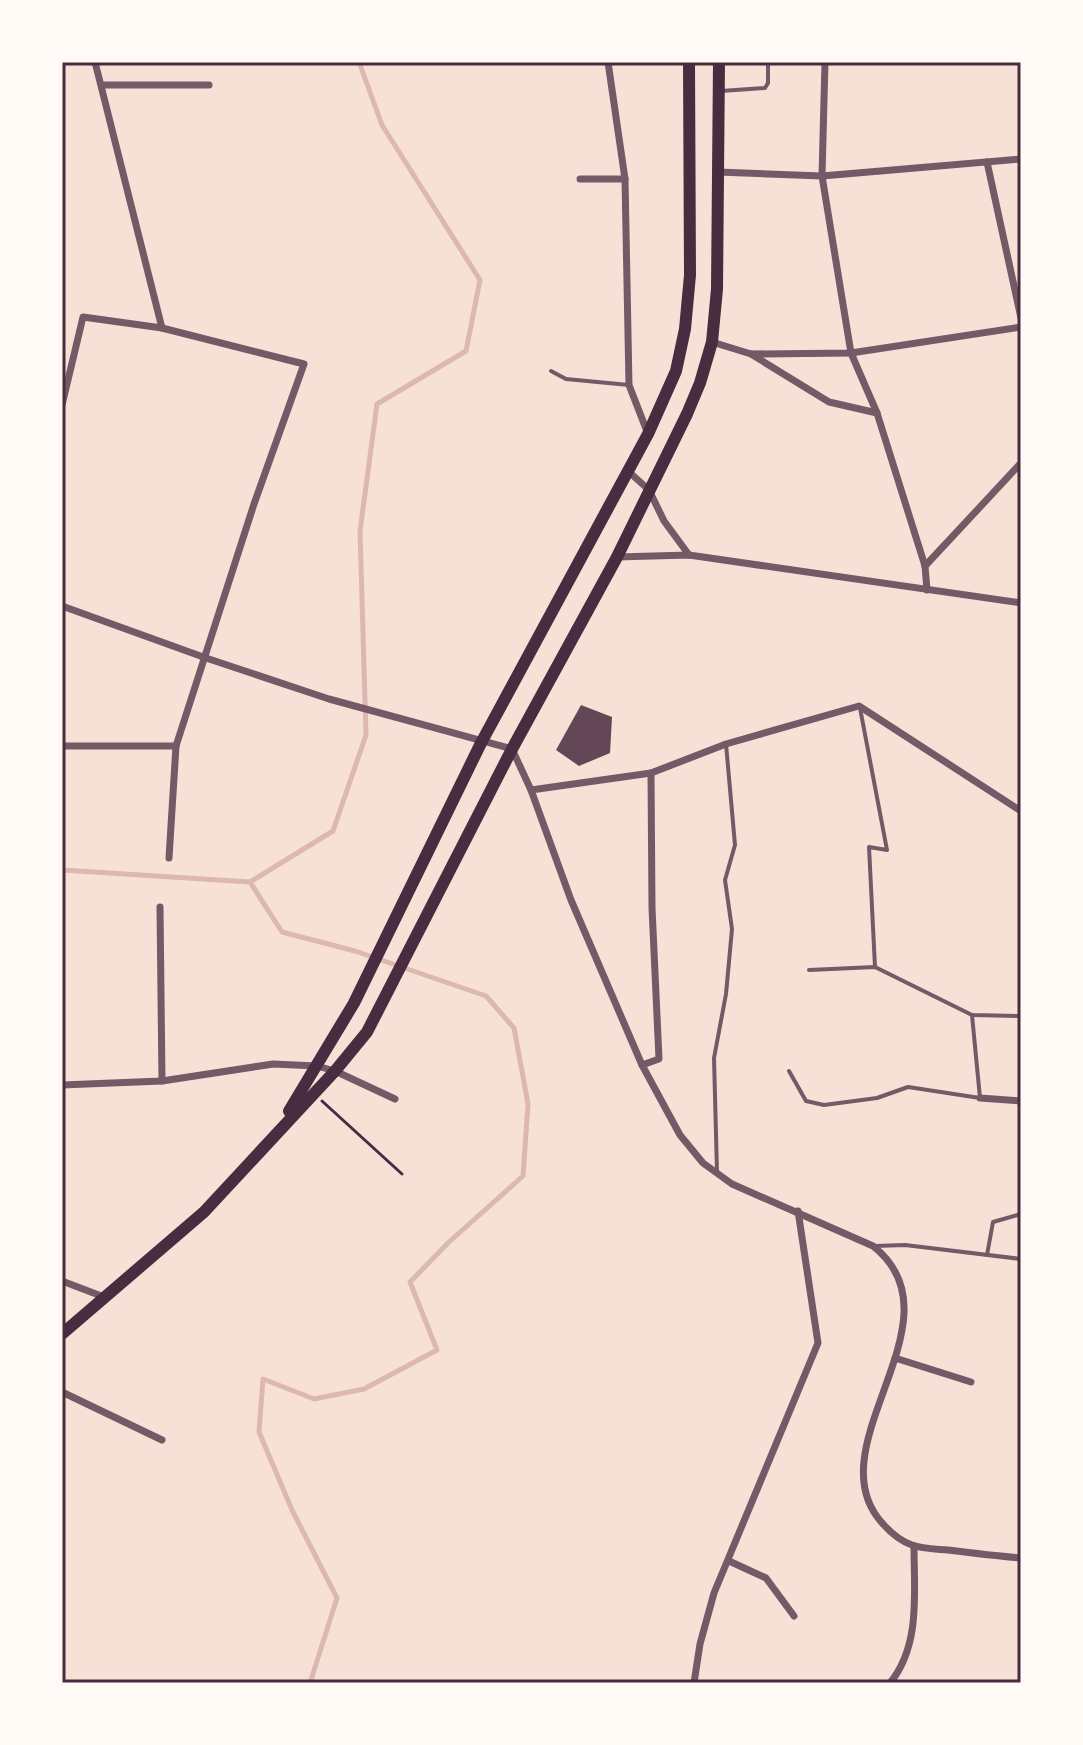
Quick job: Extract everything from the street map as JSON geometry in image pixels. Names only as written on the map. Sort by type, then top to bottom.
[{"type":"main road","points":[[274,1134],[354,1003],[481,743],[648,434],[676,371],[685,329],[690,275],[689,62]]},
{"type":"main road","points":[[62,1334],[204,1212],[350,1055],[379,1012],[512,749],[617,557],[687,414],[712,342],[717,289],[719,62]]},
{"type":"street","points":[[95,62],[162,328]]},
{"type":"street","points":[[608,62],[625,179],[629,385],[648,434]]},
{"type":"street","points":[[825,62],[822,176],[851,353],[877,413],[925,566],[927,590]]},
{"type":"street","points":[[102,85],[209,85]]},
{"type":"street","points":[[718,172],[822,176],[1021,159]]},
{"type":"street","points":[[987,162],[1021,317]]},
{"type":"street","points":[[580,179],[625,179]]},
{"type":"street","points":[[62,405],[66,360],[83,317],[162,328],[304,364],[254,504],[176,746],[169,858]]},
{"type":"street","points":[[751,354],[851,353],[1021,327]]},
{"type":"street","points":[[712,342],[751,354],[829,402],[877,413]]},
{"type":"street","points":[[925,566],[1021,463]]},
{"type":"street","points":[[628,471],[649,490],[664,521],[689,555]]},
{"type":"street","points":[[617,557],[689,555],[1021,603]]},
{"type":"street","points":[[62,606],[329,699],[512,749],[531,790],[571,900],[642,1065],[680,1135],[703,1163],[732,1184],[873,1246],[890,1264],[900,1283],[904,1303],[903,1322],[895,1358],[868,1436],[862,1478],[872,1513],[893,1536],[914,1546],[1021,1558]]},
{"type":"street","points":[[531,790],[651,773],[726,744],[859,706],[1021,811]]},
{"type":"street","points":[[62,746],[176,746]]},
{"type":"street","points":[[642,1065],[659,1059],[652,908],[651,773]]},
{"type":"street","points":[[160,907],[162,1081]]},
{"type":"street","points":[[62,1085],[162,1081],[273,1064],[317,1066],[335,1071],[395,1099]]},
{"type":"street","points":[[980,1098],[1021,1101]]},
{"type":"street","points":[[694,1683],[700,1644],[714,1593],[818,1343],[798,1211]]},
{"type":"street","points":[[62,1281],[104,1297]]},
{"type":"street","points":[[895,1358],[971,1382]]},
{"type":"street","points":[[62,1392],[162,1440]]},
{"type":"street","points":[[890,1683],[902,1668],[915,1620],[914,1546]]},
{"type":"street","points":[[729,1561],[766,1578],[794,1616]]},
{"type":"lane","points":[[719,91],[765,88],[768,83],[768,62]]},
{"type":"lane","points":[[551,371],[566,379],[629,385]]},
{"type":"lane","points":[[859,706],[887,850],[869,847],[875,967]]},
{"type":"lane","points":[[717,1174],[714,1058],[726,994],[732,929],[725,880],[735,845],[726,744]]},
{"type":"lane","points":[[809,970],[875,967],[972,1015],[1021,1016]]},
{"type":"lane","points":[[789,1071],[806,1101],[824,1105],[877,1098],[908,1087],[980,1098],[972,1015]]},
{"type":"lane","points":[[987,1255],[993,1222],[1021,1214]]},
{"type":"lane","points":[[873,1246],[905,1245],[1021,1259]]},
{"type":"path","points":[[313,1093],[402,1174]]},
{"type":"building","points":[[581,705],[612,717],[610,753],[579,766],[556,750]]},
{"type":"waterway","points":[[62,870],[250,882],[333,831],[366,735],[360,531],[377,404],[466,351],[480,280],[382,125],[359,62]]},
{"type":"waterway","points":[[250,882],[282,932],[355,951],[486,996],[514,1028],[528,1104],[523,1176],[449,1242],[410,1282],[437,1350],[364,1389],[314,1399],[263,1379],[259,1432],[292,1510],[337,1598],[310,1683]]}]
